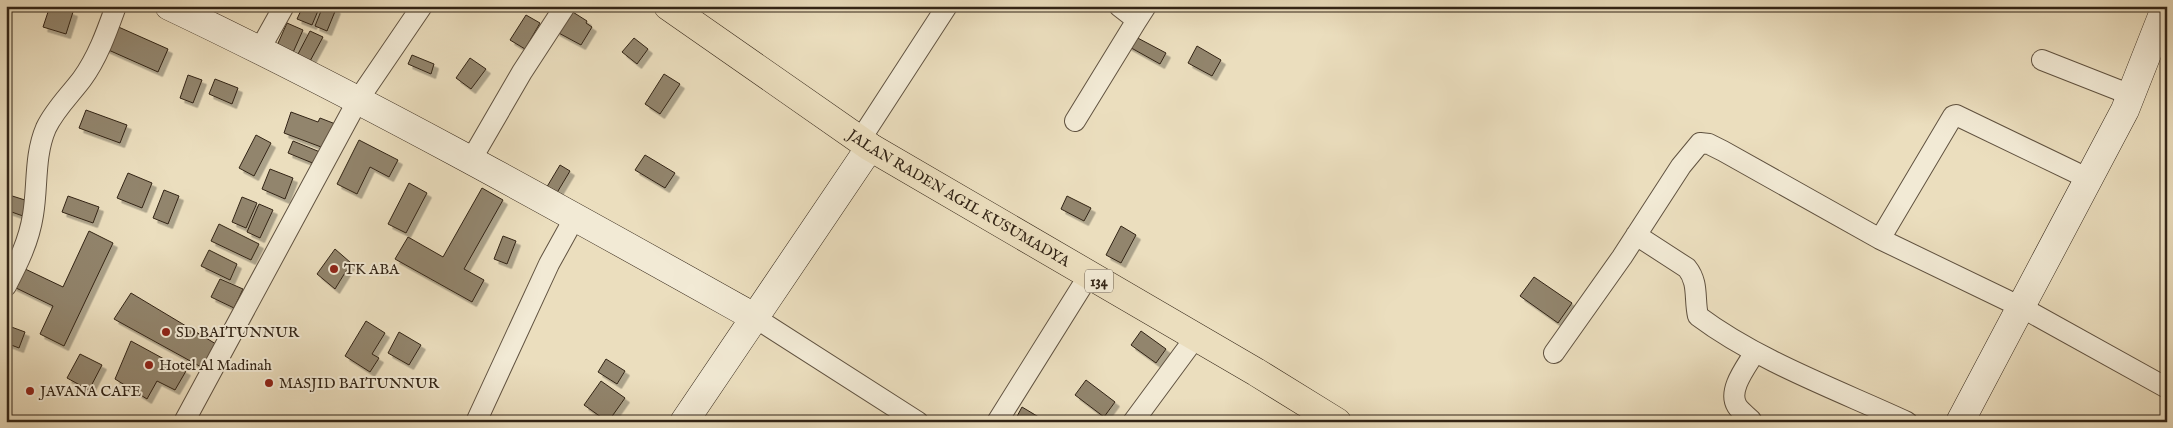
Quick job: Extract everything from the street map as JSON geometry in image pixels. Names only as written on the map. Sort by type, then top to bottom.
[{"type":"main road","name":"JALAN RADEN AGIL KUSUMADYA","points":[[668,6],[865,144],[1256,372],[1334,421]]},
{"type":"main road","points":[[1960,422],[2089,179],[2131,95],[2166,6]]},
{"type":"main road","points":[[175,7],[260,49],[471,160],[754,316]]},
{"type":"main road","points":[[684,422],[865,144]]},
{"type":"street","points":[[6,286],[28,239],[33,214],[37,161],[46,129],[66,97],[81,80],[90,65],[101,44],[116,6]]},
{"type":"street","points":[[260,49],[284,6]]},
{"type":"street","points":[[184,422],[358,100],[422,6]]},
{"type":"street","points":[[471,160],[522,72],[565,6]]},
{"type":"street","points":[[865,144],[947,6]]},
{"type":"street","points":[[1075,121],[1142,13],[1119,6]]},
{"type":"street","points":[[2042,60],[2131,95]]},
{"type":"street","points":[[1880,239],[1953,116],[1956,115],[2089,179]]},
{"type":"street","points":[[1554,353],[1663,193],[1700,143],[1709,144],[1723,151],[1880,239],[2021,306],[2167,388]]},
{"type":"street","points":[[476,422],[549,264],[575,217]]},
{"type":"street","points":[[1636,235],[1687,268],[1692,275],[1696,287],[1698,316],[1755,352],[1907,422]]},
{"type":"street","points":[[997,422],[1089,275]]},
{"type":"street","points":[[754,316],[918,422]]},
{"type":"street","points":[[1133,422],[1195,338]]},
{"type":"street","points":[[1751,420],[1737,406],[1734,396],[1738,382],[1755,352]]},
{"type":"building","points":[[50,6],[57,6],[73,12],[66,34],[43,27]]},
{"type":"building","points":[[303,6],[320,6],[312,25],[297,19]]},
{"type":"building","points":[[323,6],[336,9],[327,31],[315,26]]},
{"type":"building","points":[[568,9],[587,21],[586,23],[592,27],[581,45],[555,31]]},
{"type":"building","points":[[526,15],[540,23],[525,49],[510,40]]},
{"type":"building","points":[[287,23],[303,30],[291,57],[275,50]]},
{"type":"building","points":[[114,25],[168,49],[158,72],[104,48]]},
{"type":"building","points":[[310,31],[323,37],[309,63],[297,56]]},
{"type":"building","points":[[1132,35],[1166,53],[1160,64],[1126,45]]},
{"type":"building","points":[[634,38],[648,49],[637,64],[622,52]]},
{"type":"building","points":[[1197,46],[1221,60],[1212,76],[1188,63]]},
{"type":"building","points":[[412,55],[434,64],[431,74],[408,64]]},
{"type":"building","points":[[470,58],[486,69],[471,89],[456,78]]},
{"type":"building","points":[[664,74],[680,84],[660,114],[645,104]]},
{"type":"building","points":[[188,75],[202,80],[193,103],[180,98]]},
{"type":"building","points":[[215,79],[238,88],[232,104],[209,94]]},
{"type":"building","points":[[86,110],[127,125],[120,143],[79,128]]},
{"type":"building","points":[[291,112],[318,122],[320,118],[338,125],[329,150],[284,133]]},
{"type":"building","points":[[256,135],[271,143],[254,176],[239,168]]},
{"type":"building","points":[[359,140],[398,160],[389,177],[370,167],[357,194],[337,184]]},
{"type":"building","points":[[293,141],[320,152],[315,164],[288,153]]},
{"type":"building","points":[[645,155],[675,173],[665,188],[635,170]]},
{"type":"building","points":[[560,165],[570,171],[555,196],[545,190]]},
{"type":"building","points":[[270,169],[293,178],[285,199],[262,189]]},
{"type":"building","points":[[128,173],[152,183],[142,208],[117,198]]},
{"type":"building","points":[[409,183],[427,193],[406,233],[388,224]]},
{"type":"building","points":[[482,188],[503,200],[464,269],[484,280],[472,302],[395,259],[408,237],[443,257]]},
{"type":"building","points":[[164,190],[179,196],[168,224],[153,218]]},
{"type":"building","points":[[6,194],[28,201],[23,216],[6,210]]},
{"type":"building","points":[[68,196],[99,207],[93,223],[62,212]]},
{"type":"building","points":[[1067,196],[1091,208],[1084,221],[1061,209]]},
{"type":"building","points":[[242,197],[257,203],[246,228],[232,222]]},
{"type":"building","points":[[259,204],[273,210],[260,238],[247,232]]},
{"type":"building","points":[[219,224],[259,244],[251,260],[211,241]]},
{"type":"building","points":[[1121,226],[1136,235],[1121,263],[1106,255]]},
{"type":"building","points":[[89,231],[113,243],[64,346],[40,334],[53,306],[12,286],[21,267],[63,287]]},
{"type":"building","points":[[503,236],[516,241],[507,264],[494,259]]},
{"type":"building","name":"TK ABA","points":[[335,249],[351,263],[335,289],[317,274]]},
{"type":"building","points":[[209,250],[237,264],[230,280],[201,266]]},
{"type":"building","points":[[1534,277],[1572,303],[1558,323],[1520,296]]},
{"type":"building","points":[[220,279],[243,289],[234,308],[211,297]]},
{"type":"building","name":"SD BAITUNNUR","points":[[131,293],[216,344],[203,368],[114,319]]},
{"type":"building","points":[[366,321],[385,333],[372,354],[379,358],[370,372],[345,356]]},
{"type":"building","points":[[6,325],[25,332],[19,348],[6,343]]},
{"type":"building","points":[[1141,331],[1166,349],[1156,363],[1131,345]]},
{"type":"building","points":[[399,332],[421,345],[409,365],[388,353]]},
{"type":"building","name":"Hotel Al Madinah","points":[[131,341],[186,371],[175,390],[157,381],[147,399],[115,379]]},
{"type":"building","points":[[80,354],[102,365],[89,390],[67,378]]},
{"type":"building","points":[[606,359],[625,371],[617,384],[598,372]]},
{"type":"building","points":[[1086,380],[1115,402],[1104,417],[1075,395]]},
{"type":"building","points":[[601,381],[625,398],[608,422],[584,405]]},
{"type":"building","points":[[1022,407],[1047,422],[1014,422]]},
{"type":"place","name":"TK ABA","points":[[334,269]]},
{"type":"place","name":"SD BAITUNNUR","points":[[166,332]]},
{"type":"place","name":"Hotel Al Madinah","points":[[149,365]]},
{"type":"place","name":"MASJID BAITUNNUR","points":[[269,383]]},
{"type":"place","name":"JAVANA CAFE","points":[[30,391]]}]
